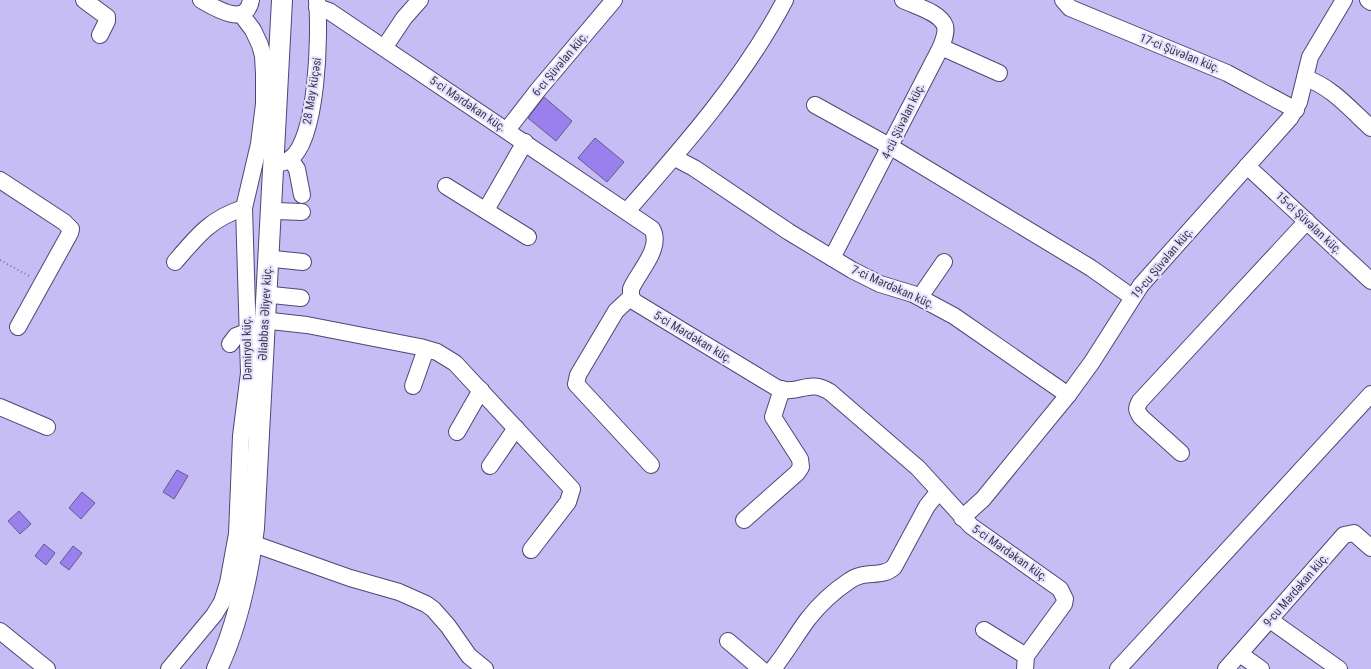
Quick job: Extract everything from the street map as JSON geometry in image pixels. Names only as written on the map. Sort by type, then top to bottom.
[{"type":"main road","name":"Əliabbas Əliyev küç.","points":[[217,669],[237,616],[252,544],[281,162],[282,0]]},
{"type":"main road","name":"Dəmiryol küç.","points":[[224,669],[242,617],[251,584],[257,545],[271,321],[276,211],[281,162],[287,0]]},
{"type":"street","points":[[84,0],[107,17],[107,21],[100,35]]},
{"type":"street","points":[[201,0],[232,15],[241,14],[247,10],[250,0]]},
{"type":"street","points":[[384,48],[404,18],[420,0]]},
{"type":"street","name":"6-cı Şüvəlan küç.","points":[[507,130],[538,90],[614,0]]},
{"type":"street","points":[[628,211],[674,158],[728,89],[758,47],[785,0]]},
{"type":"street","name":"4-cü Şüvəlan küç.","points":[[832,258],[891,147],[940,48],[945,34],[945,27],[942,21],[930,12],[903,0]]},
{"type":"street","name":"17-ci Şüvəlan küç.","points":[[1063,0],[1070,8],[1227,73],[1296,110]]},
{"type":"street","name":"19-cu Şüvəlan küç.","points":[[962,518],[983,499],[1068,395],[1092,362],[1132,297],[1159,264],[1287,123],[1296,110],[1301,96],[1310,57],[1344,0]]},
{"type":"street","name":"28 May küçəsi","points":[[281,162],[301,144],[309,119],[318,45],[317,3]]},
{"type":"street","name":"5-ci Mərdəkan küç.","points":[[317,3],[628,211],[652,229],[656,240],[653,249],[630,292],[631,297],[637,304],[782,389],[793,390],[813,385],[822,387],[830,392],[904,455],[939,491],[962,518],[980,533],[1054,584],[1064,594],[1064,604],[1025,666]]},
{"type":"street","name":"Dəmiryol küç.","points":[[169,669],[218,610],[227,589],[237,534],[241,436],[249,373],[244,208],[259,144],[264,104],[263,56],[253,30],[241,14]]},
{"type":"street","points":[[940,48],[999,73]]},
{"type":"street","points":[[1304,78],[1313,81],[1330,91],[1371,128]]},
{"type":"street","points":[[815,105],[891,147],[1091,268],[1132,297]]},
{"type":"street","points":[[486,210],[525,142]]},
{"type":"street","name":"7-ci Mərdəkan küç.","points":[[674,158],[688,164],[731,195],[832,258],[872,280],[920,298],[954,316],[1068,395]]},
{"type":"street","points":[[281,162],[299,177],[302,195]]},
{"type":"street","name":"15-ci Şüvəlan küç.","points":[[1247,166],[1371,281]]},
{"type":"street","points":[[0,180],[64,222],[71,229],[18,327]]},
{"type":"street","points":[[446,186],[528,236]]},
{"type":"street","points":[[175,262],[200,233],[213,222],[244,208]]},
{"type":"street","points":[[276,211],[302,212]]},
{"type":"street","points":[[1181,453],[1141,417],[1137,411],[1137,406],[1140,400],[1307,221]]},
{"type":"street","points":[[274,259],[303,262]]},
{"type":"street","points":[[920,298],[944,262]]},
{"type":"street","points":[[272,295],[301,298]]},
{"type":"street","points":[[631,297],[616,311],[578,375],[576,384],[651,465]]},
{"type":"street","points":[[271,321],[307,325],[426,349],[437,352],[455,363],[482,390],[572,489],[568,502],[531,550]]},
{"type":"street","points":[[230,344],[236,336],[247,332]]},
{"type":"street","points":[[413,386],[426,349]]},
{"type":"street","points":[[744,520],[797,473],[801,467],[800,460],[773,417],[782,389]]},
{"type":"street","points":[[456,432],[482,390]]},
{"type":"street","points":[[1118,669],[1371,394]]},
{"type":"street","points":[[0,407],[47,427]]},
{"type":"street","points":[[490,466],[516,428]]},
{"type":"street","points":[[773,669],[808,619],[849,581],[863,573],[889,572],[894,567],[927,506],[939,491]]},
{"type":"street","name":"9-cu Mərdəkan küç.","points":[[1226,669],[1344,535],[1354,533],[1371,548]]},
{"type":"street","points":[[257,545],[350,578],[399,592],[420,601],[432,609],[448,626],[469,656],[485,669]]},
{"type":"street","points":[[1270,620],[1340,669]]},
{"type":"street","points":[[984,630],[1025,666]]},
{"type":"street","points":[[0,631],[47,669]]},
{"type":"street","points":[[728,641],[761,669]]},
{"type":"street","points":[[1240,654],[1261,669]]},
{"type":"path","points":[[0,260],[32,277]]},
{"type":"building","points":[[544,97],[572,121],[556,141],[528,118]]},
{"type":"building","points":[[595,138],[624,162],[607,182],[578,158]]},
{"type":"building","points":[[177,470],[188,476],[174,499],[163,492]]},
{"type":"building","points":[[82,492],[95,503],[81,519],[69,508]]},
{"type":"building","points":[[19,511],[31,524],[20,534],[8,521]]},
{"type":"building","points":[[44,544],[55,553],[46,565],[35,556]]},
{"type":"building","points":[[73,546],[82,553],[69,570],[60,563]]}]
